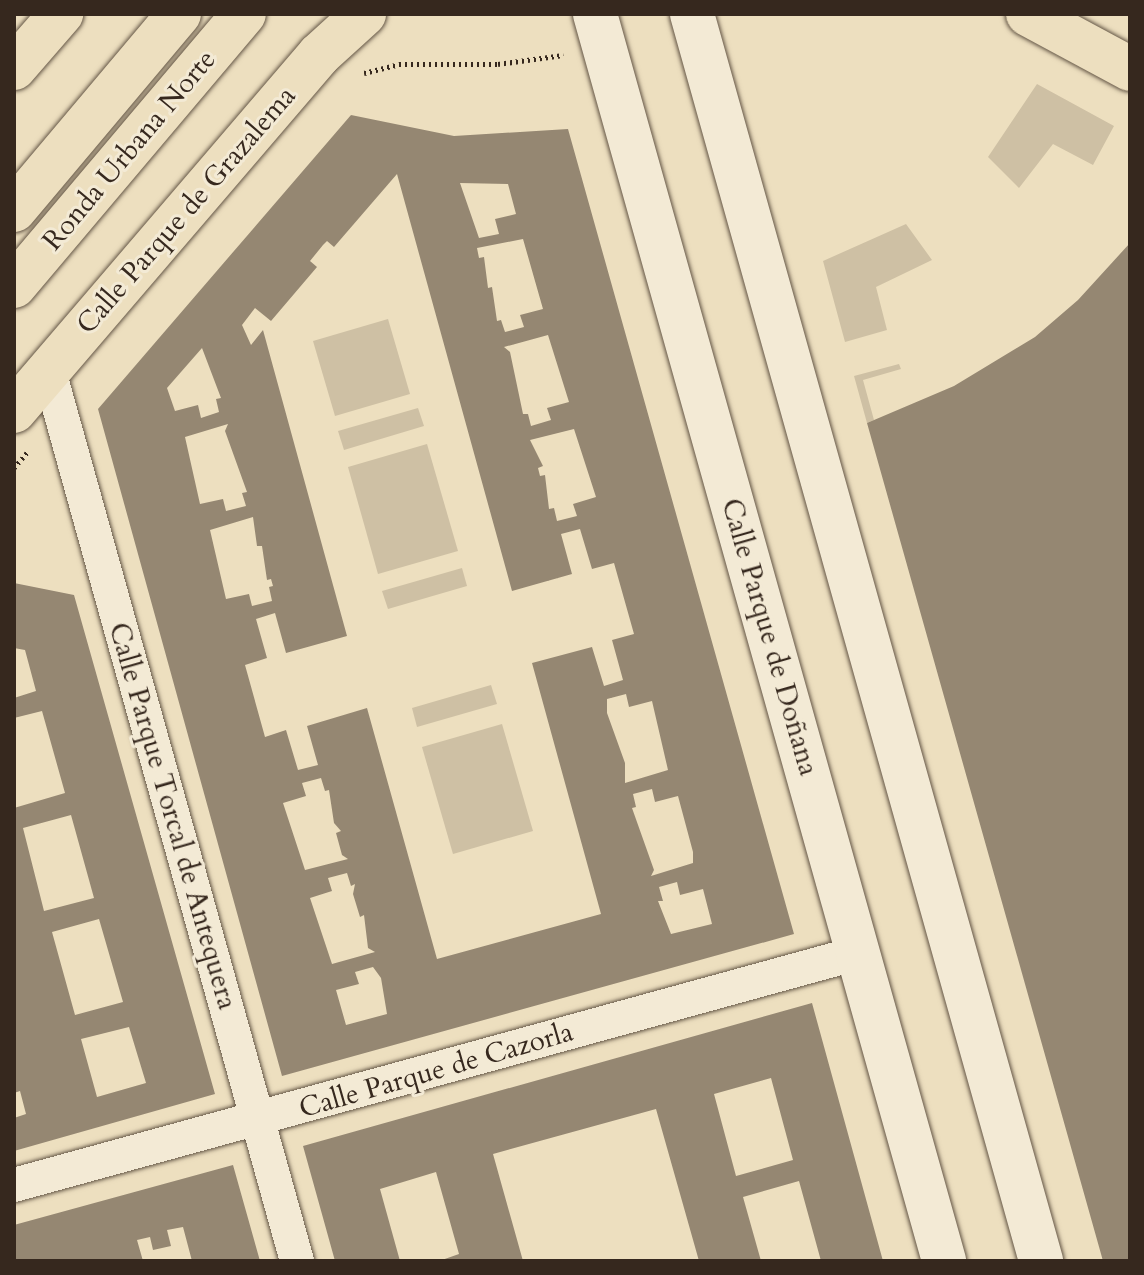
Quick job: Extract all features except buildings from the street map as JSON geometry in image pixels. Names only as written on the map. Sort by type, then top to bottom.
[{"type":"main road","points":[[14,68],[61,14]]},
{"type":"main road","name":"Ronda Urbana Norte","points":[[14,210],[179,14]]},
{"type":"main road","name":"Ronda Urbana Norte","points":[[14,286],[244,14]]},
{"type":"main road","name":"Calle Parque de Grazalema","points":[[14,411],[319,55],[364,14]]},
{"type":"main road","points":[[1028,14],[1130,69]]},
{"type":"street","points":[[692,14],[1041,1261]]},
{"type":"street","name":"Calle Parque de Doñana","points":[[600,31],[944,1261]]},
{"type":"street","name":"Calle Parque Torcal de Antequera","points":[[49,371],[297,1261]]},
{"type":"street","name":"Calle Parque de Cazorla","points":[[14,1185],[858,953]]},
{"type":"path","points":[[356,77],[399,64],[498,64],[550,53],[579,57],[600,31]]},
{"type":"shaded area","points":[[1037,84],[1114,126],[1093,165],[1053,144],[1019,188],[988,157]]},
{"type":"shaded area","points":[[906,224],[932,260],[876,287],[887,330],[845,342],[823,261]]},
{"type":"shaded area","points":[[388,319],[410,394],[335,416],[313,341]]},
{"type":"shaded area","points":[[899,364],[901,369],[863,380],[874,420],[867,423],[854,376]]},
{"type":"shaded area","points":[[418,408],[424,426],[344,450],[338,431]]},
{"type":"shaded area","points":[[427,444],[458,551],[378,574],[348,467]]},
{"type":"shaded area","points":[[462,568],[467,586],[388,609],[382,591]]},
{"type":"shaded area","points":[[491,685],[497,704],[417,727],[412,708]]},
{"type":"shaded area","points":[[502,724],[533,831],[453,854],[422,747]]}]
